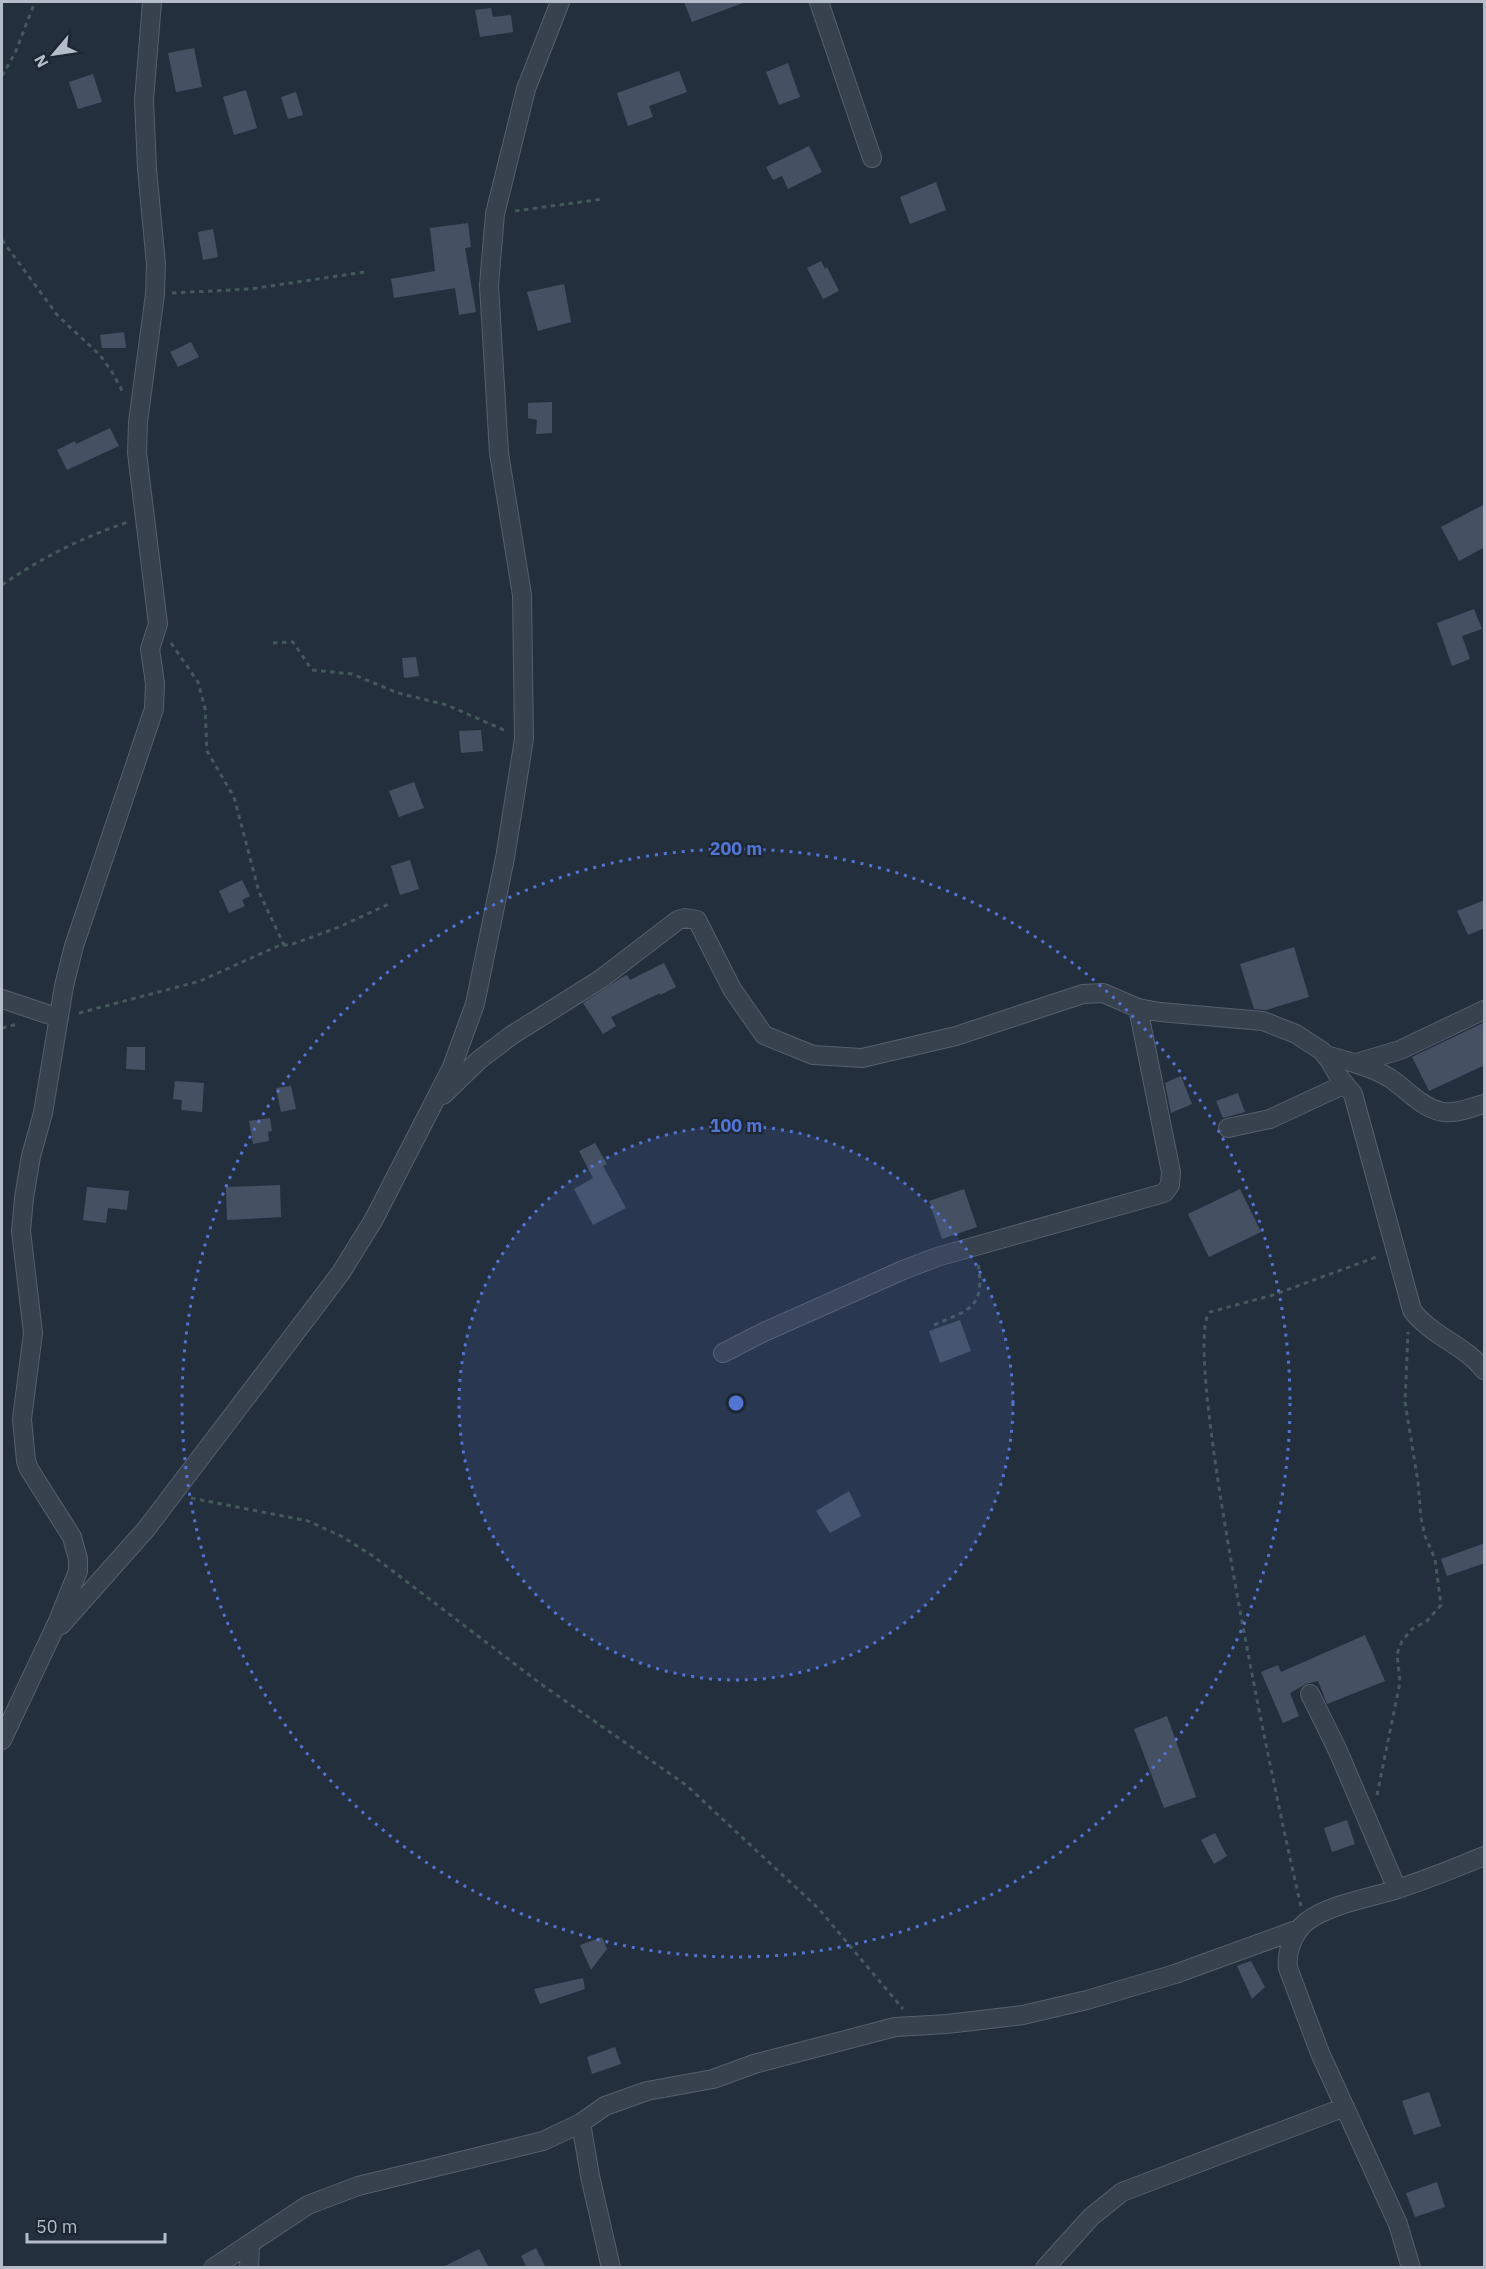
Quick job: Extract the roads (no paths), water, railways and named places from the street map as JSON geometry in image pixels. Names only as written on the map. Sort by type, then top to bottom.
[{"type":"street","points":[[2,1740],[78,1571],[78,1559],[72,1537],[35,1480],[26,1461],[22,1419],[33,1333],[21,1231],[24,1198],[31,1156],[43,1113],[74,946],[154,709],[155,683],[150,649],[158,624],[136,453],[155,294],[156,264],[147,169],[144,100],[152,2]]},
{"type":"street","points":[[49,1638],[147,1528],[340,1274],[373,1221],[452,1067],[475,1004],[506,858],[524,739],[522,595],[499,453],[491,348],[489,285],[495,214],[526,89],[560,2]]},
{"type":"street","points":[[819,2],[872,158]]},
{"type":"street","points":[[432,1105],[479,1060],[512,1035],[600,979],[678,920],[685,918],[696,920],[732,989],[764,1035],[813,1055],[862,1058],[956,1036],[1083,994],[1103,993],[1138,1008],[1214,1018],[1263,1021],[1296,1034],[1326,1055],[1386,1076],[1416,1099],[1443,1112],[1460,1111],[1485,1104]]},
{"type":"street","points":[[2,999],[59,1018]]},
{"type":"street","points":[[723,1353],[764,1332],[937,1257],[1077,1216],[1159,1196],[1170,1185],[1171,1172],[1138,1008]]},
{"type":"street","points":[[1356,1064],[1400,1050],[1485,1010]]},
{"type":"street","points":[[1326,1055],[1356,1101],[1412,1310],[1427,1327],[1464,1351],[1485,1370]]},
{"type":"street","points":[[1228,1128],[1270,1119],[1345,1084]]},
{"type":"street","points":[[1310,1694],[1338,1751],[1397,1889]]},
{"type":"street","points":[[213,2268],[308,2205],[358,2186],[543,2141],[581,2123],[605,2106],[647,2091],[713,2079],[754,2064],[895,2027],[1023,2015],[1087,2000],[1175,1974],[1302,1926],[1314,1916],[1345,1904],[1397,1889],[1485,1856]]},
{"type":"street","points":[[1302,1926],[1289,1952],[1288,1968],[1320,2053],[1398,2224],[1411,2268]]},
{"type":"street","points":[[1045,2268],[1091,2217],[1122,2192],[1345,2107]]},
{"type":"street","points":[[581,2123],[590,2176],[611,2268]]},
{"type":"street","points":[[249,2268],[250,2244]]}]
